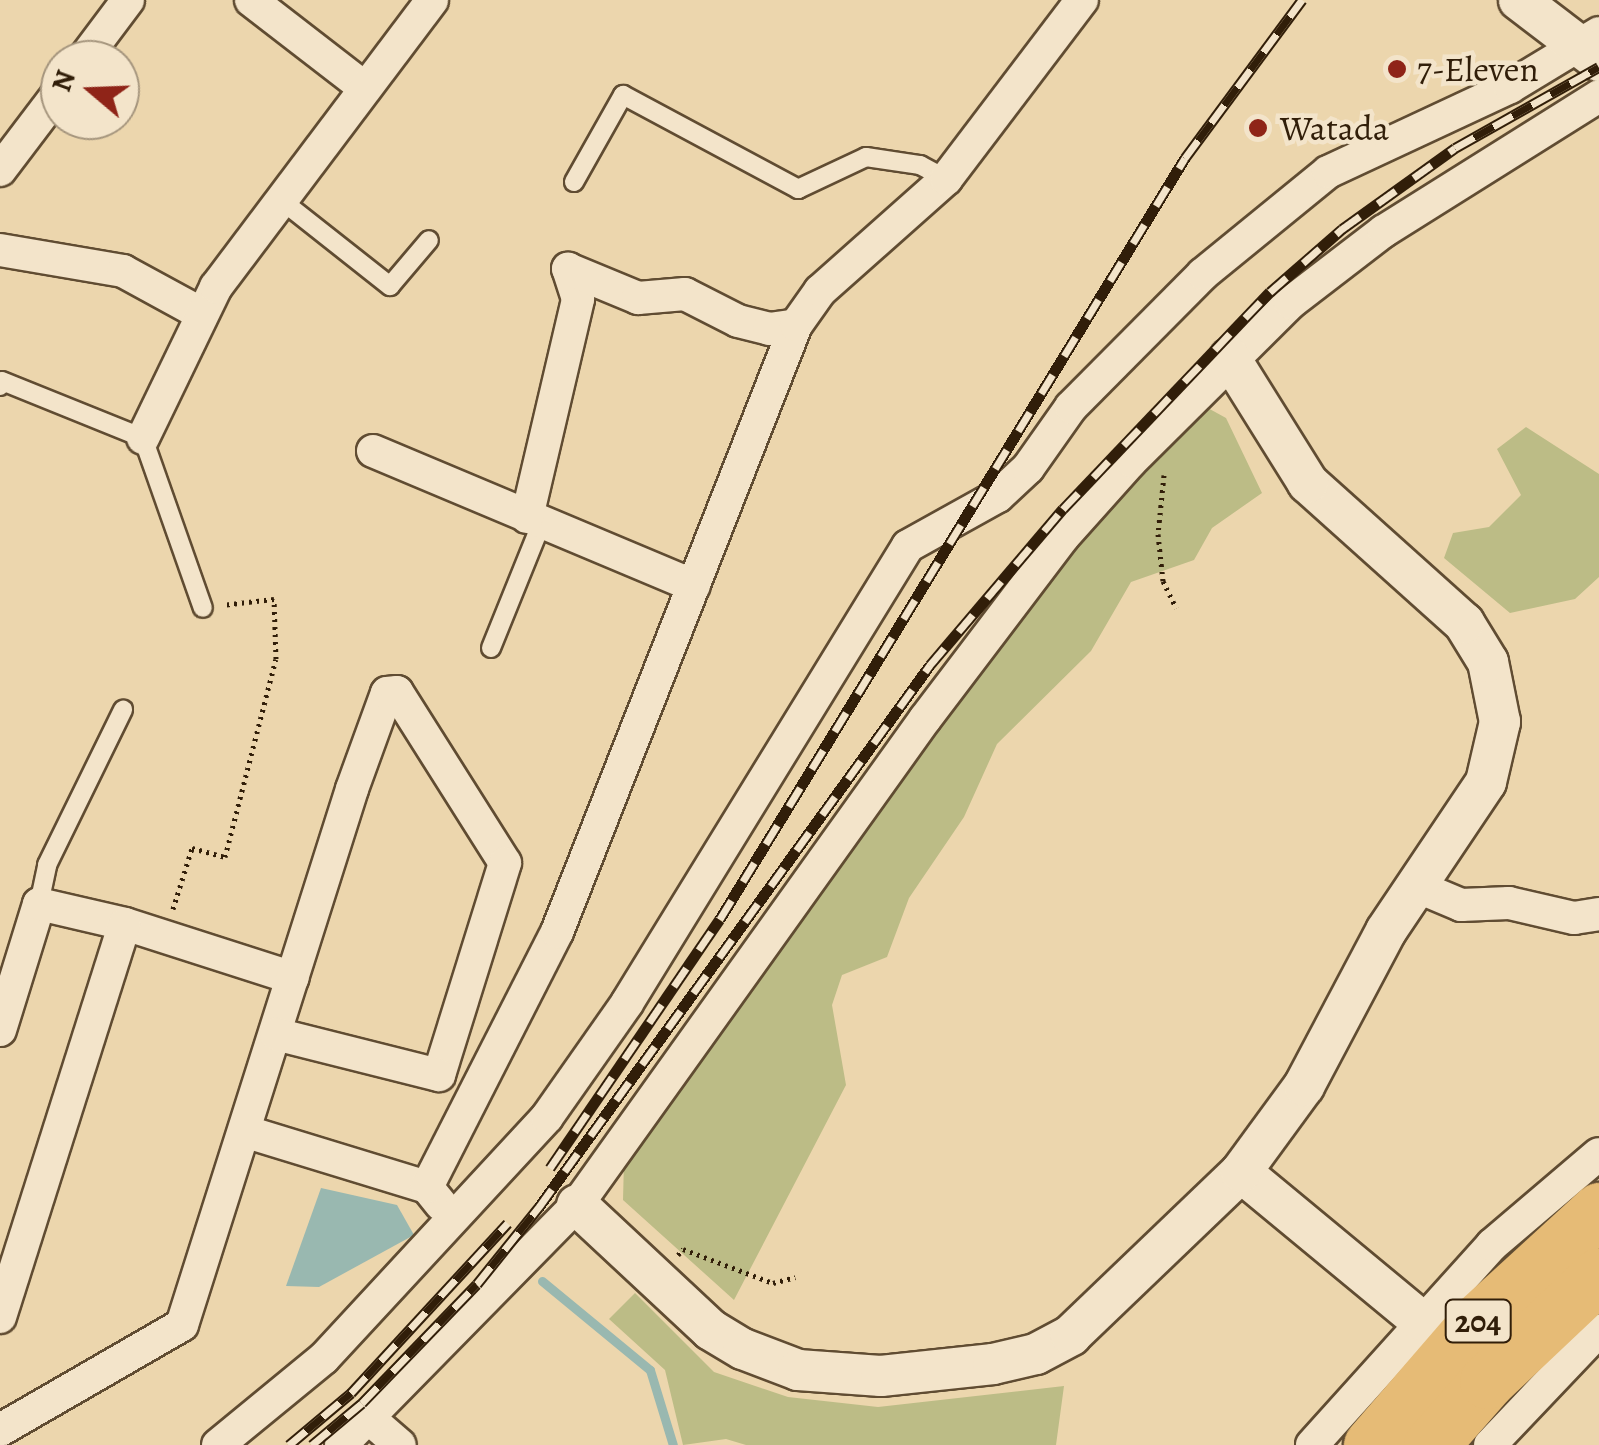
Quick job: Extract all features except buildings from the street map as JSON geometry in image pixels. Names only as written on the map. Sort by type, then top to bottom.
[{"type":"highway","name":"204","points":[[1372,1445],[1479,1320],[1599,1210]]},
{"type":"highway","name":"204","points":[[1431,1445],[1487,1381],[1599,1275]]},
{"type":"street","points":[[98,40],[128,0]]},
{"type":"street","points":[[251,0],[365,88]]},
{"type":"street","points":[[143,438],[200,314],[432,0]]},
{"type":"street","points":[[427,1187],[557,932],[796,325],[820,291],[946,179],[1082,0]]},
{"type":"street","points":[[1518,0],[1591,46]]},
{"type":"street","points":[[218,1445],[324,1358],[457,1222],[547,1118],[627,1003],[908,546],[998,496],[1028,468],[1071,407],[1203,274],[1328,172],[1591,46]]},
{"type":"street","points":[[342,1445],[371,1420],[577,1204],[1063,537],[1230,358],[1384,231],[1599,96]]},
{"type":"street","points":[[0,170],[40,117]]},
{"type":"street","points":[[0,250],[123,272],[200,314]]},
{"type":"street","points":[[534,521],[578,298],[568,269],[638,298],[685,294],[738,321],[769,329],[796,325]]},
{"type":"street","points":[[577,1204],[711,1330],[798,1370],[881,1376],[993,1364],[1036,1354],[1071,1335],[1241,1172],[1304,1086],[1416,886],[1486,782],[1500,722],[1488,662],[1464,623],[1308,483],[1230,358]]},
{"type":"street","points":[[374,451],[694,586]]},
{"type":"street","points":[[0,1430],[182,1325],[247,1132],[276,1034],[293,978],[352,789],[387,693],[397,692],[505,862],[439,1075],[276,1034]]},
{"type":"street","points":[[1416,886],[1461,905],[1509,902],[1574,918],[1599,914]]},
{"type":"street","points":[[0,1030],[39,904],[125,924],[293,978]]},
{"type":"street","points":[[0,1317],[125,924]]},
{"type":"street","points":[[247,1132],[427,1187],[457,1222]]},
{"type":"street","points":[[1312,1445],[1420,1320],[1492,1246],[1599,1154]]},
{"type":"street","points":[[1241,1172],[1420,1320]]},
{"type":"street","points":[[1490,1445],[1599,1330]]},
{"type":"street","points":[[371,1420],[400,1445]]},
{"type":"lane","points":[[574,182],[623,96],[798,189],[866,158],[920,165],[946,179]]},
{"type":"lane","points":[[281,200],[390,286],[429,240]]},
{"type":"lane","points":[[0,386],[2,381],[143,438],[203,608]]},
{"type":"lane","points":[[491,648],[534,521]]},
{"type":"lane","points":[[39,904],[47,864],[122,710]]},
{"type":"path","points":[[1158,534],[1163,582],[1176,608]]},
{"type":"path","points":[[165,936],[192,848],[225,857],[276,659],[274,599],[203,608]]},
{"type":"path","points":[[673,1260],[684,1249],[773,1283],[795,1277]]},
{"type":"green space","points":[[1206,407],[1226,418],[1262,493],[1212,528],[1194,560],[1131,582],[1091,651],[997,744],[964,817],[909,898],[887,957],[842,975],[832,1005],[846,1085],[734,1300],[623,1200],[624,1161],[1075,538]]},
{"type":"green space","points":[[1526,427],[1599,474],[1599,577],[1575,599],[1510,613],[1444,558],[1453,533],[1489,527],[1521,495],[1497,449]]},
{"type":"green space","points":[[635,1293],[714,1372],[788,1397],[878,1407],[1064,1386],[1056,1445],[746,1445],[726,1439],[683,1445],[665,1370],[609,1319]]},
{"type":"water","points":[[321,1188],[397,1205],[414,1235],[319,1287],[286,1286]]},
{"type":"waterway","points":[[542,1281],[650,1370],[673,1445]]},
{"type":"railway","points":[[550,1168],[720,919],[1185,158],[1302,0]]},
{"type":"railway","points":[[312,1445],[362,1403],[477,1284],[539,1207],[930,665],[1063,509],[1270,292],[1342,229],[1455,148],[1599,67]]},
{"type":"railway","points":[[289,1445],[351,1393],[508,1223]]},
{"type":"place","name":"7-Eleven","points":[[1397,69]]},
{"type":"place","name":"Watada","points":[[1258,128]]}]
